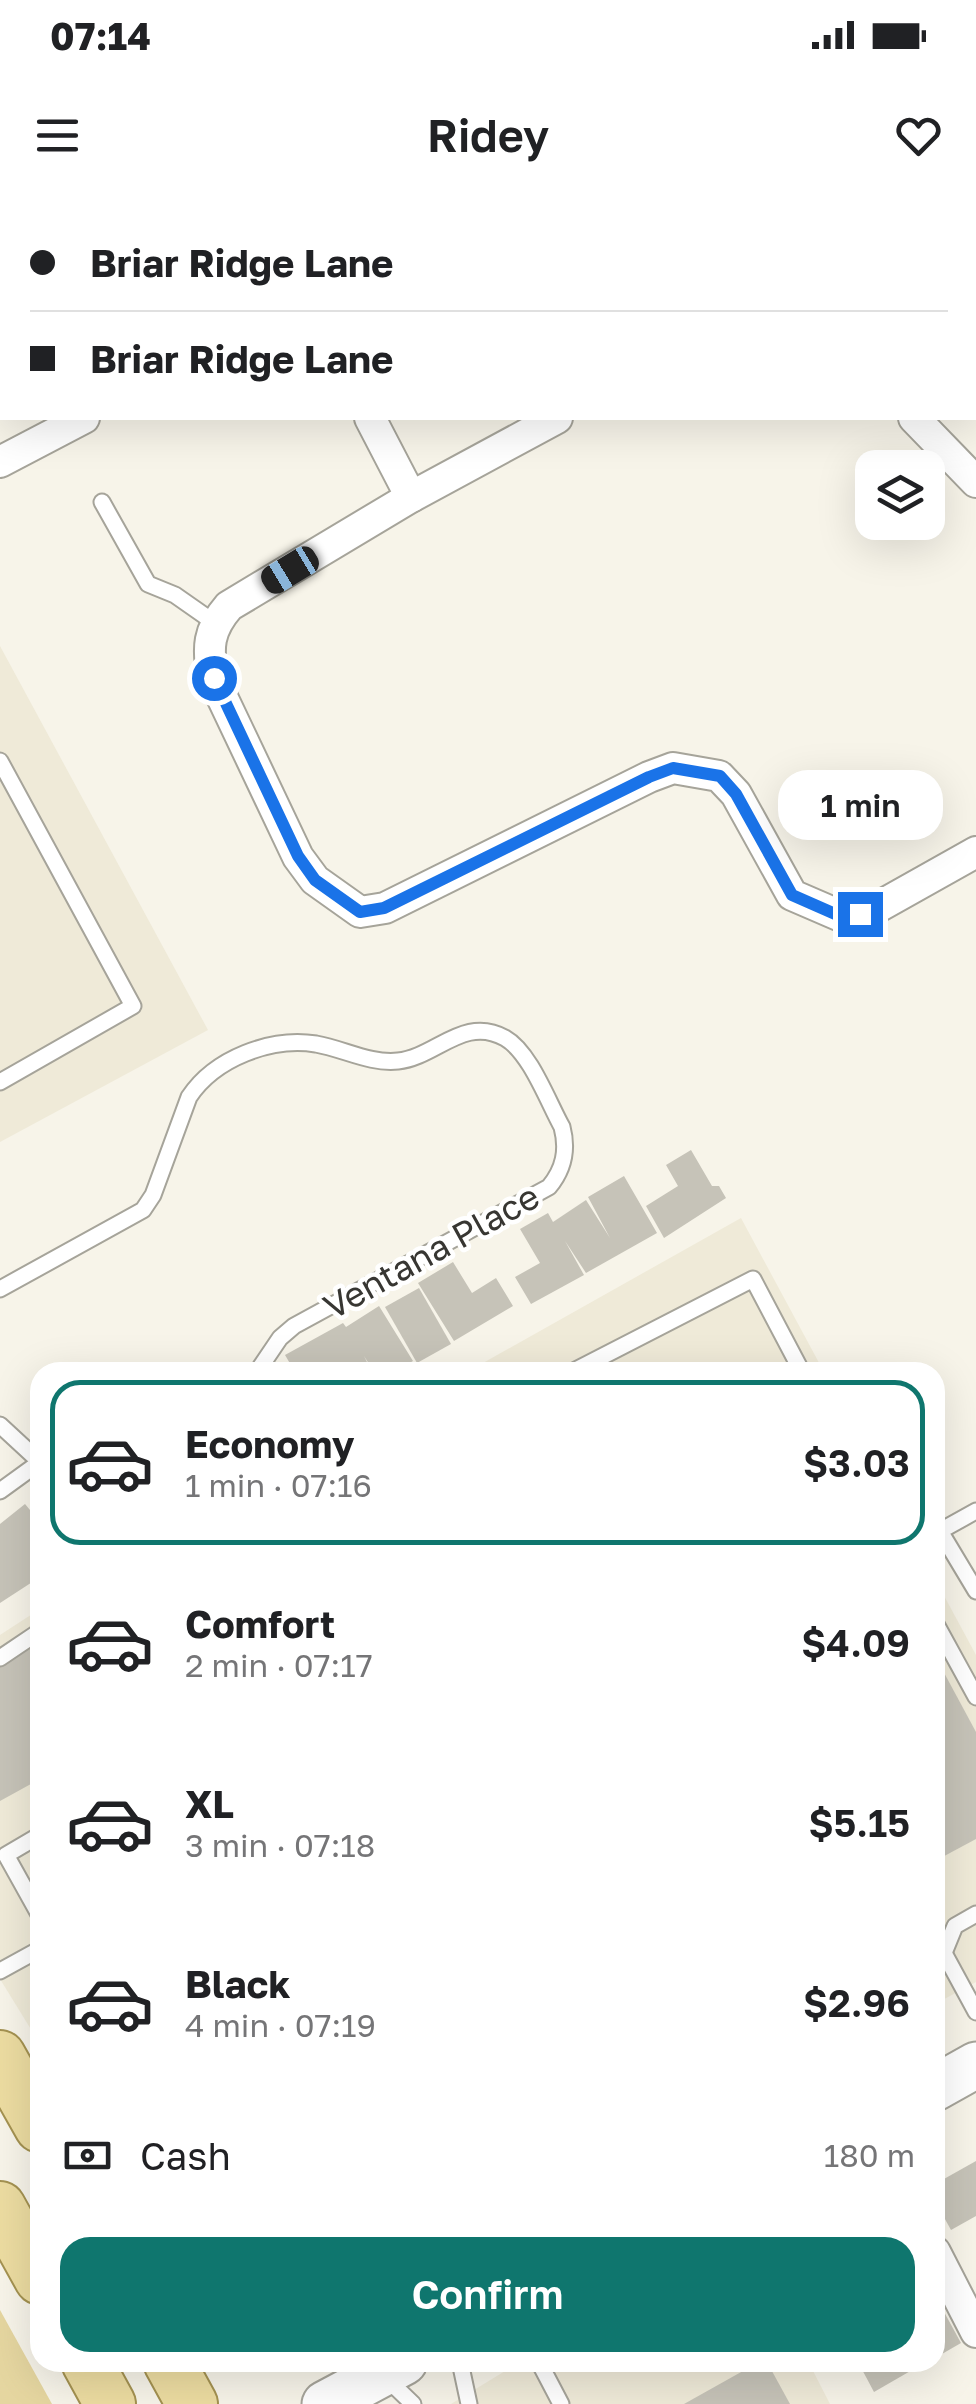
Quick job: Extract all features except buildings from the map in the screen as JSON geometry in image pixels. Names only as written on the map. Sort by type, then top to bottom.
[{"type":"main road","points":[[0,2056],[30,2109]]},
{"type":"main road","points":[[945,2082],[976,2065]]},
{"type":"main road","points":[[0,2206],[30,2260]]},
{"type":"main road","points":[[92,2372],[110,2404]]},
{"type":"main road","points":[[174,2372],[192,2404]]},
{"type":"main road","points":[[324,2404],[400,2380]]},
{"type":"street","points":[[0,462],[80,420]]},
{"type":"street","points":[[371,420],[411,496]]},
{"type":"street","points":[[553,420],[411,496],[229,606],[215,623],[207,650],[214,678],[298,856],[315,880],[360,912],[384,908],[673,768],[720,776],[736,794],[792,895],[842,917],[872,911],[976,852]]},
{"type":"street","points":[[916,420],[976,482]]},
{"type":"street","points":[[945,2272],[976,2332]]},
{"type":"lane","points":[[102,502],[148,584],[175,596],[215,623]]},
{"type":"lane","points":[[0,761],[5,784],[134,1006],[0,1082]]},
{"type":"lane","name":"Ventana Place","points":[[0,1288],[143,1210],[153,1194],[188,1097],[197,1084],[220,1066],[260,1048],[286,1042],[316,1044],[383,1062],[405,1060],[471,1030],[507,1039],[524,1056],[562,1127],[564,1164],[558,1176],[549,1187],[294,1326],[280,1338],[264,1362]]},
{"type":"lane","points":[[592,1362],[752,1280],[797,1362]]},
{"type":"lane","points":[[0,1424],[30,1452]]},
{"type":"lane","points":[[0,1490],[30,1469]]},
{"type":"lane","points":[[945,1528],[976,1511]]},
{"type":"lane","points":[[945,1539],[976,1591]]},
{"type":"lane","points":[[0,1658],[30,1638]]},
{"type":"lane","points":[[945,1640],[976,1697]]},
{"type":"lane","points":[[30,1841],[6,1855],[30,1898]]},
{"type":"lane","points":[[945,1947],[956,1926],[976,1914]]},
{"type":"lane","points":[[0,1971],[30,1954]]},
{"type":"lane","points":[[945,1964],[976,2012]]},
{"type":"lane","points":[[462,2372],[469,2404]]},
{"type":"lane","points":[[544,2372],[561,2404]]},
{"type":"shaded area","points":[[0,646],[208,1030],[0,1142]]},
{"type":"shaded area","points":[[741,1218],[819,1362],[485,1362]]},
{"type":"shaded area","points":[[945,1598],[976,1655],[976,1982],[945,1999]]},
{"type":"shaded area","points":[[30,1616],[30,2028],[0,1979],[0,1635]]},
{"type":"shaded area","points":[[0,2310],[30,2364],[30,2372],[34,2372],[52,2404],[0,2404]]},
{"type":"shaded area","points":[[504,2372],[814,2372],[830,2404],[451,2404]]},
{"type":"route","points":[[214,678],[298,856],[315,880],[360,912],[384,908],[673,768],[720,776],[736,794],[792,895],[842,917],[860,914]]}]
